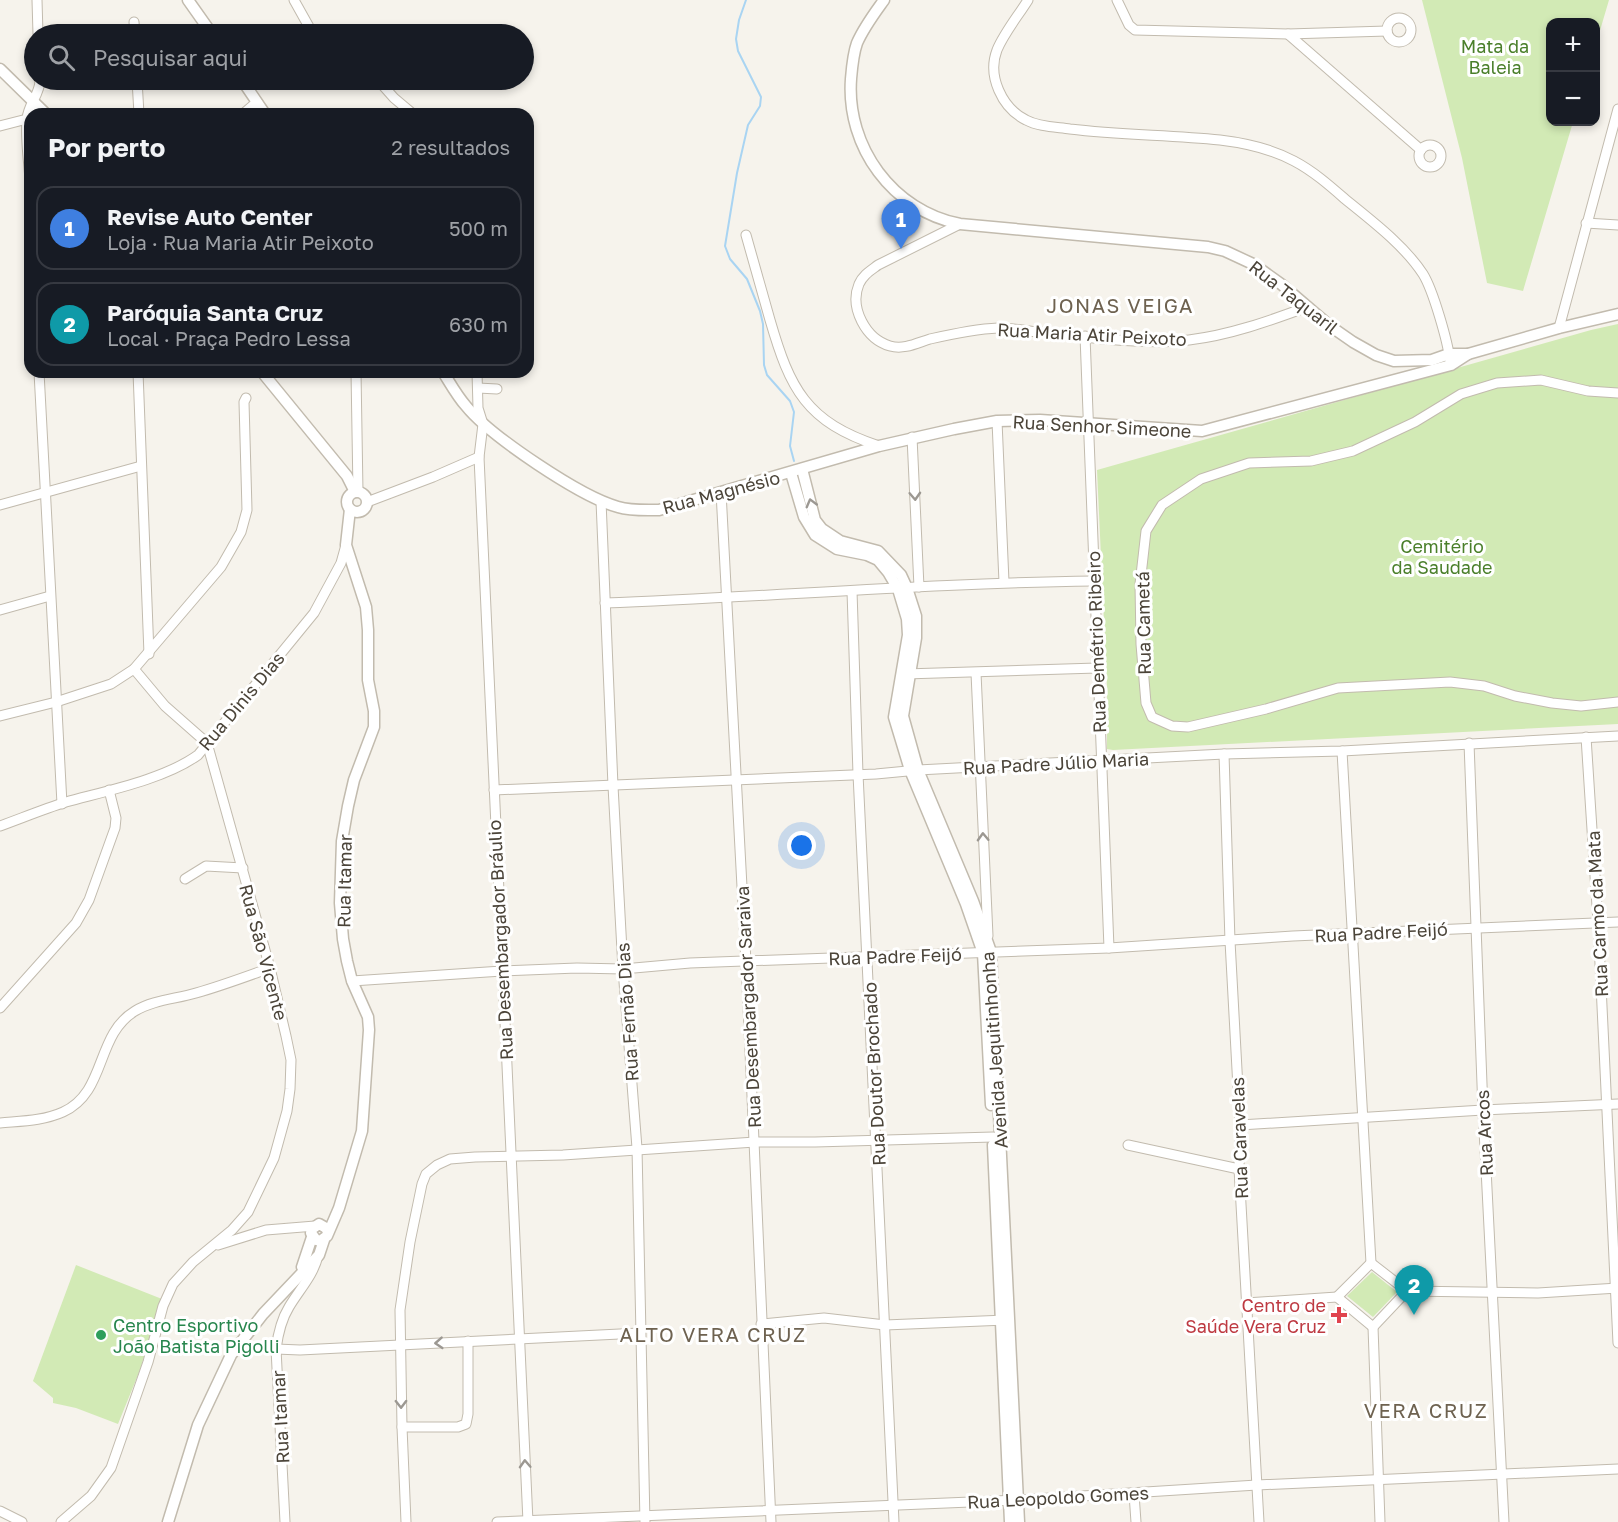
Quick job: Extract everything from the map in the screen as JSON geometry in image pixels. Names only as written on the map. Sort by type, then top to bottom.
[{"type":"street","points":[[37,0],[38,24]]},
{"type":"street","points":[[188,0],[205,24]]},
{"type":"street","points":[[294,0],[307,24]]},
{"type":"street","name":"Rua Taquaril","points":[[885,0],[856,45],[851,101],[858,132],[871,163],[885,181],[928,214],[942,220],[960,224],[1208,247],[1225,251],[1254,264],[1353,342],[1376,355],[1394,361],[1450,359],[1558,328],[1618,314]]},
{"type":"street","points":[[1028,0],[999,47],[995,61],[997,87],[1008,107],[1017,115],[1037,125],[1059,128],[1241,143],[1293,160],[1325,182],[1373,222],[1418,266],[1430,288],[1450,359]]},
{"type":"street","points":[[1117,0],[1129,25],[1135,30],[1288,34],[1387,31]]},
{"type":"street","points":[[1288,34],[1421,150]]},
{"type":"street","points":[[0,69],[40,108]]},
{"type":"street","points":[[31,108],[39,90]]},
{"type":"street","points":[[138,90],[139,108]]},
{"type":"street","points":[[249,90],[261,108]]},
{"type":"street","points":[[387,90],[406,108]]},
{"type":"street","points":[[250,108],[257,102]]},
{"type":"street","points":[[1558,328],[1618,109]]},
{"type":"street","points":[[0,126],[24,120]]},
{"type":"street","points":[[1586,223],[1618,225]]},
{"type":"street","name":"Rua Maria Atir Peixoto","points":[[960,224],[878,265],[865,274],[859,283],[855,300],[861,320],[880,342],[892,347],[903,348],[932,339],[998,328],[1157,341],[1188,340],[1233,332],[1307,307]]},
{"type":"street","points":[[746,236],[782,360],[797,391],[823,418],[860,440],[879,446]]},
{"type":"street","name":"Rua Demétrio Ribeiro","points":[[1085,336],[1108,948]]},
{"type":"street","name":"Rua Senhor Simeone","points":[[802,469],[912,437],[997,421],[1087,422],[1191,432],[1202,431],[1450,359]]},
{"type":"street","points":[[39,378],[62,804]]},
{"type":"street","points":[[138,378],[149,654]]},
{"type":"street","points":[[267,378],[347,476],[354,493]]},
{"type":"street","points":[[348,550],[353,519],[353,510],[347,502],[354,493],[356,378]]},
{"type":"street","points":[[447,378],[466,406],[483,424]]},
{"type":"street","name":"Rua Desembargador Bráulio","points":[[477,378],[478,408],[483,424],[479,457],[528,1521]]},
{"type":"street","name":"Rua Cametá","points":[[1618,393],[1588,392],[1541,380],[1497,383],[1461,394],[1415,422],[1353,451],[1311,461],[1250,463],[1201,479],[1162,505],[1146,531],[1140,584],[1141,644],[1146,703],[1152,717],[1172,726],[1188,727],[1266,709],[1338,688],[1409,683],[1450,681],[1484,686],[1552,704],[1581,706],[1618,702]]},
{"type":"street","points":[[478,388],[497,389]]},
{"type":"street","points":[[0,716],[56,702],[111,684],[134,669],[221,567],[236,544],[248,510],[244,402],[246,398]]},
{"type":"street","points":[[997,421],[1004,582]]},
{"type":"street","name":"Rua Magnésio","points":[[483,424],[542,466],[601,501],[620,508],[659,510],[802,469]]},
{"type":"street","points":[[912,437],[920,586]]},
{"type":"street","points":[[353,510],[364,509],[367,502],[479,457]]},
{"type":"street","points":[[0,505],[141,466]]},
{"type":"street","name":"Avenida Jequitinhonha","points":[[802,469],[815,520],[822,529],[835,539],[878,551],[901,575],[902,588]]},
{"type":"street","name":"Avenida Jequitinhonha","points":[[791,473],[804,517],[815,535],[837,549],[867,555],[878,560],[902,588],[916,616],[916,638],[906,674],[903,716],[914,770],[987,950],[1014,1500],[1019,1522]]},
{"type":"street","name":"Rua Desembargador Saraiva","points":[[721,492],[747,962],[771,1522]]},
{"type":"street","points":[[354,493],[364,495],[367,502]]},
{"type":"street","name":"Rua Fernão Dias","points":[[601,501],[623,969],[637,1148],[646,1518]]},
{"type":"street","name":"Rua Dinis Dias","points":[[0,826],[151,777],[186,763],[198,755],[314,612],[348,550]]},
{"type":"street","name":"Rua Itamar","points":[[285,1522],[276,1349],[282,1321],[314,1270],[318,1255],[339,1208],[363,1131],[368,1017],[352,981],[343,939],[340,903],[342,841],[354,780],[374,727],[374,711],[368,680],[366,607],[348,550]]},
{"type":"street","points":[[605,603],[1004,582],[1094,581]]},
{"type":"street","name":"Rua Doutor Brochado","points":[[852,591],[858,774],[894,1522]]},
{"type":"street","points":[[0,610],[50,596]]},
{"type":"street","points":[[906,674],[1097,668]]},
{"type":"street","points":[[134,669],[165,706],[207,743]]},
{"type":"street","points":[[976,673],[987,950]]},
{"type":"street","name":"Rua Padre Júlio Maria","points":[[494,790],[1618,736]]},
{"type":"street","name":"Rua Carmo da Mata","points":[[1586,737],[1598,922],[1618,1343]]},
{"type":"street","name":"Rua São Vicente","points":[[61,1522],[91,1496],[111,1468],[148,1362],[163,1306],[173,1284],[193,1262],[248,1212],[274,1158],[287,1111],[291,1060],[270,968],[207,743]]},
{"type":"street","name":"Rua Arcos","points":[[1469,743],[1483,1110],[1504,1522]]},
{"type":"street","points":[[1246,1303],[1337,1297],[1371,1263],[1342,751]]},
{"type":"street","name":"Rua Caravelas","points":[[1224,754],[1230,940],[1240,1125],[1239,1169],[1259,1522]]},
{"type":"street","points":[[0,1008],[76,923],[89,900],[115,828],[116,818],[109,790]]},
{"type":"street","points":[[185,879],[206,866],[243,868]]},
{"type":"street","points":[[969,903],[985,895]]},
{"type":"street","name":"Rua Padre Feijó","points":[[352,981],[502,971],[623,969],[690,963],[987,950],[1108,948],[1618,922]]},
{"type":"street","name":"Avenida Jequitinhonha","points":[[987,950],[993,1137],[1002,1259]]},
{"type":"street","points":[[0,1123],[44,1119],[64,1111],[81,1098],[93,1083],[112,1033],[136,1011],[153,1004],[237,981],[270,968]]},
{"type":"street","points":[[1240,1125],[1618,1104]]},
{"type":"street","points":[[406,1522],[400,1310],[410,1242],[422,1184],[426,1174],[437,1165],[450,1159],[564,1155],[637,1148],[755,1142],[993,1137]]},
{"type":"street","points":[[1128,1145],[1239,1169]]},
{"type":"street","points":[[306,1283],[305,1273],[300,1272],[314,1230],[339,1208]]},
{"type":"street","points":[[213,1246],[266,1230],[292,1227],[314,1230],[323,1225],[326,1236]]},
{"type":"street","name":"Rua Itamar","points":[[168,1522],[198,1425],[231,1355],[263,1314],[318,1255]]},
{"type":"street","points":[[1371,1263],[1407,1291],[1538,1293],[1617,1288]]},
{"type":"street","points":[[1380,1522],[1373,1328],[1407,1291]]},
{"type":"street","points":[[1337,1297],[1373,1328]]},
{"type":"street","points":[[761,1324],[824,1318],[885,1325],[1004,1320]]},
{"type":"street","points":[[276,1349],[300,1350],[640,1333]]},
{"type":"street","points":[[402,1427],[458,1427],[466,1424],[468,1341]]},
{"type":"street","name":"Rua Leopoldo Gomes","points":[[497,1522],[646,1518],[770,1510],[1134,1494],[1257,1485],[1501,1476],[1618,1469]]},
{"type":"street","points":[[1134,1494],[1136,1522]]},
{"type":"street","name":"Avenida Jequitinhonha","points":[[1010,1522],[1014,1500]]},
{"type":"street","points":[[0,1511],[22,1522]]},
{"type":"green space","name":"Mata da Baleia","points":[[1422,0],[1609,0],[1600,30],[1600,18],[1546,18],[1546,126],[1572,126],[1523,291],[1487,283],[1462,158]]},
{"type":"green space","name":"Cemitério da Saudade","points":[[1618,324],[1618,724],[1107,749],[1107,687],[1097,470]]},
{"type":"green space","name":"Centro Esportivo João Batista Pigolli","points":[[76,1265],[162,1299],[140,1370],[118,1424],[76,1408],[53,1403],[53,1398],[33,1381]]},
{"type":"green space","points":[[1372,1272],[1397,1292],[1373,1317],[1347,1296]]},
{"type":"waterway","points":[[746,0],[739,20],[736,39],[738,51],[761,97],[760,106],[748,125],[737,173],[725,246],[730,259],[747,279],[760,311],[763,324],[764,365],[767,375],[790,401],[794,412],[790,446],[794,461]]},
{"type":"place","name":"Revise Auto Center","points":[[901,249]]},
{"type":"place","name":"Centro de Saúde Vera Cruz","points":[[1339,1315]]},
{"type":"place","name":"Paróquia Santa Cruz","points":[[1414,1315]]},
{"type":"place","name":"Centro Esportivo João Batista Pigolli","points":[[101,1335]]},
{"type":"district","name":"JONAS VEIGA","points":[[1120,305]]},
{"type":"district","name":"ALTO VERA CRUZ","points":[[713,1334]]},
{"type":"district","name":"VERA CRUZ","points":[[1426,1410]]}]
